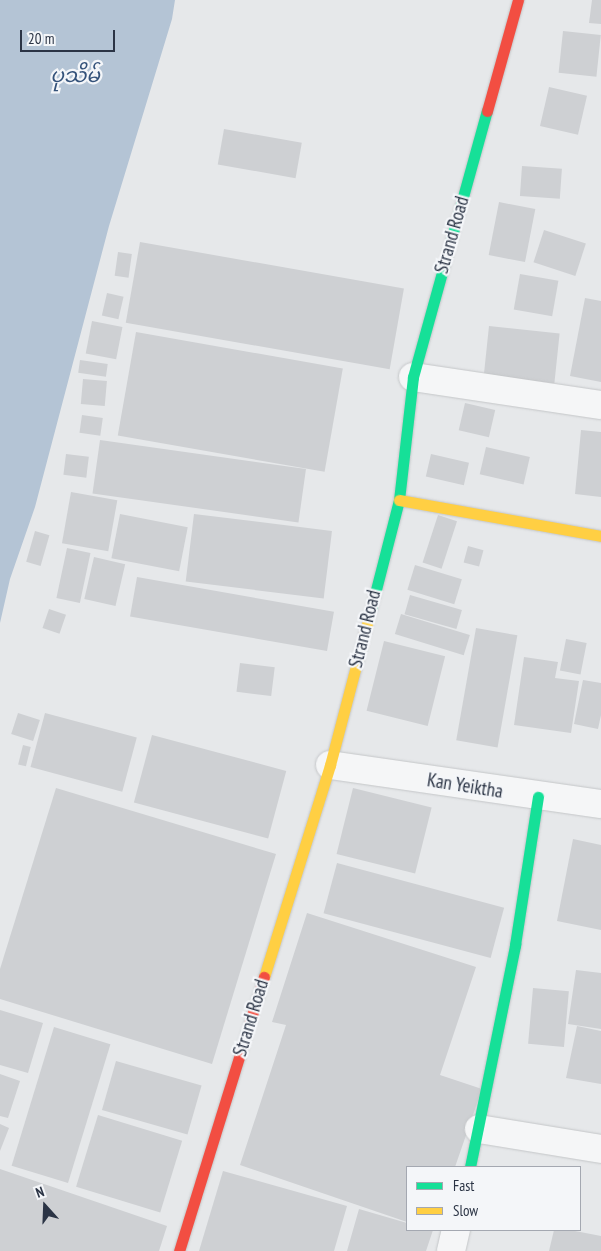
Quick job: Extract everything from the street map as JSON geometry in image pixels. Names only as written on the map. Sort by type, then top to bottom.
[{"type":"main road","name":"Strand Road","points":[[180,1251],[330,765],[398,500],[413,377],[518,0]]},
{"type":"main road","points":[[398,500],[601,536]]},
{"type":"main road","points":[[470,1166],[515,945],[538,797]]},
{"type":"street","points":[[413,377],[601,406]]},
{"type":"street","name":"Kan Yeiktha","points":[[330,765],[538,797],[601,804]]},
{"type":"street","points":[[479,1129],[601,1149]]},
{"type":"street","points":[[451,1251],[456,1231]]},
{"type":"water","name":"ပုသိမ်","points":[[0,0],[175,0],[172,19],[109,226],[35,507],[10,579],[0,623]]},
{"type":"building","points":[[592,0],[601,0],[601,24],[589,23]]},
{"type":"building","points":[[563,31],[601,35],[596,77],[559,73]]},
{"type":"building","points":[[549,87],[587,96],[578,135],[540,126]]},
{"type":"building","points":[[224,129],[302,143],[296,178],[218,164]]},
{"type":"building","points":[[522,166],[562,169],[560,199],[520,196]]},
{"type":"building","points":[[499,202],[535,209],[525,262],[489,255]]},
{"type":"building","points":[[544,230],[586,244],[575,276],[533,262]]},
{"type":"building","points":[[140,242],[404,289],[390,369],[126,323]]},
{"type":"building","points":[[118,252],[132,254],[129,278],[115,276]]},
{"type":"building","points":[[520,274],[558,281],[552,316],[514,309]]},
{"type":"building","points":[[107,293],[124,297],[118,319],[102,315]]},
{"type":"building","points":[[585,298],[601,301],[601,382],[570,376]]},
{"type":"building","points":[[92,321],[122,327],[116,359],[86,353]]},
{"type":"building","points":[[489,326],[560,333],[554,383],[484,376]]},
{"type":"building","points":[[136,332],[343,368],[325,472],[118,435]]},
{"type":"building","points":[[80,360],[108,364],[106,377],[78,373]]},
{"type":"building","points":[[83,379],[107,381],[105,406],[81,404]]},
{"type":"building","points":[[465,403],[495,410],[489,437],[459,430]]},
{"type":"building","points":[[82,415],[103,418],[100,436],[79,433]]},
{"type":"building","points":[[581,430],[601,432],[601,497],[575,494]]},
{"type":"building","points":[[100,440],[306,469],[298,522],[92,493]]},
{"type":"building","points":[[486,447],[530,457],[524,484],[480,474]]},
{"type":"building","points":[[66,454],[89,457],[86,478],[63,475]]},
{"type":"building","points":[[431,454],[469,463],[464,485],[426,476]]},
{"type":"building","points":[[71,492],[117,500],[108,551],[62,543]]},
{"type":"building","points":[[120,514],[188,527],[179,571],[111,558]]},
{"type":"building","points":[[194,514],[332,531],[324,598],[186,581]]},
{"type":"building","points":[[438,515],[457,521],[442,569],[423,563]]},
{"type":"building","points":[[35,531],[49,535],[41,566],[26,562]]},
{"type":"building","points":[[468,546],[483,550],[479,567],[464,562]]},
{"type":"building","points":[[67,548],[90,553],[80,603],[56,598]]},
{"type":"building","points":[[94,557],[125,564],[116,606],[84,599]]},
{"type":"building","points":[[415,565],[462,579],[454,604],[407,590]]},
{"type":"building","points":[[137,577],[334,612],[327,651],[130,616]]},
{"type":"building","points":[[410,595],[462,610],[456,629],[404,614]]},
{"type":"building","points":[[49,609],[66,615],[60,634],[42,628]]},
{"type":"building","points":[[401,614],[470,635],[464,655],[395,634]]},
{"type":"building","points":[[476,628],[517,635],[498,748],[456,740]]},
{"type":"building","points":[[566,639],[587,643],[581,674],[560,670]]},
{"type":"building","points":[[384,641],[445,656],[428,726],[367,711]]},
{"type":"building","points":[[524,657],[558,662],[555,678],[579,681],[571,733],[514,725]]},
{"type":"building","points":[[240,663],[275,667],[271,696],[236,692]]},
{"type":"building","points":[[583,680],[601,683],[601,715],[598,729],[574,724]]},
{"type":"building","points":[[18,713],[40,720],[33,741],[11,734]]},
{"type":"building","points":[[45,713],[137,738],[122,792],[31,767]]},
{"type":"building","points":[[152,735],[286,771],[268,839],[134,803]]},
{"type":"building","points":[[23,745],[31,747],[26,766],[18,764]]},
{"type":"building","points":[[56,788],[276,854],[212,1064],[0,999],[0,969]]},
{"type":"building","points":[[353,788],[432,808],[415,874],[337,854]]},
{"type":"building","points":[[573,839],[601,845],[601,930],[557,921]]},
{"type":"building","points":[[337,863],[504,908],[491,958],[324,913]]},
{"type":"building","points":[[307,913],[476,967],[440,1075],[482,1089],[455,1166],[406,1166],[406,1222],[240,1165],[286,1025],[272,1022]]},
{"type":"building","points":[[576,970],[601,973],[601,1029],[568,1024]]},
{"type":"building","points":[[533,988],[569,991],[564,1047],[528,1044]]},
{"type":"building","points":[[0,1010],[43,1023],[28,1073],[0,1065]]},
{"type":"building","points":[[577,1026],[601,1031],[601,1084],[566,1078]]},
{"type":"building","points":[[54,1027],[110,1044],[68,1183],[12,1166]]},
{"type":"building","points":[[116,1061],[202,1086],[187,1135],[102,1110]]},
{"type":"building","points":[[0,1074],[20,1081],[8,1118],[0,1116]]},
{"type":"building","points":[[98,1115],[182,1141],[160,1212],[76,1187]]},
{"type":"building","points":[[0,1124],[9,1128],[0,1151]]},
{"type":"building","points":[[0,1169],[167,1226],[159,1251],[0,1251]]},
{"type":"building","points":[[223,1171],[347,1206],[334,1251],[199,1251]]},
{"type":"building","points":[[359,1209],[406,1223],[406,1231],[433,1231],[426,1251],[347,1251]]},
{"type":"building","points":[[554,1231],[575,1231],[601,1236],[601,1251],[549,1251]]},
{"type":"traffic: fast","points":[[370,613],[399,500],[413,377],[487,111]]},
{"type":"traffic: fast","points":[[470,1166],[515,945],[538,797]]},
{"type":"traffic: slow","points":[[399,500],[601,536]]},
{"type":"traffic: slow","points":[[264,977],[330,765],[370,613]]},
{"type":"traffic: jam","points":[[487,111],[518,0]]},
{"type":"traffic: jam","points":[[179,1251],[264,977]]}]
